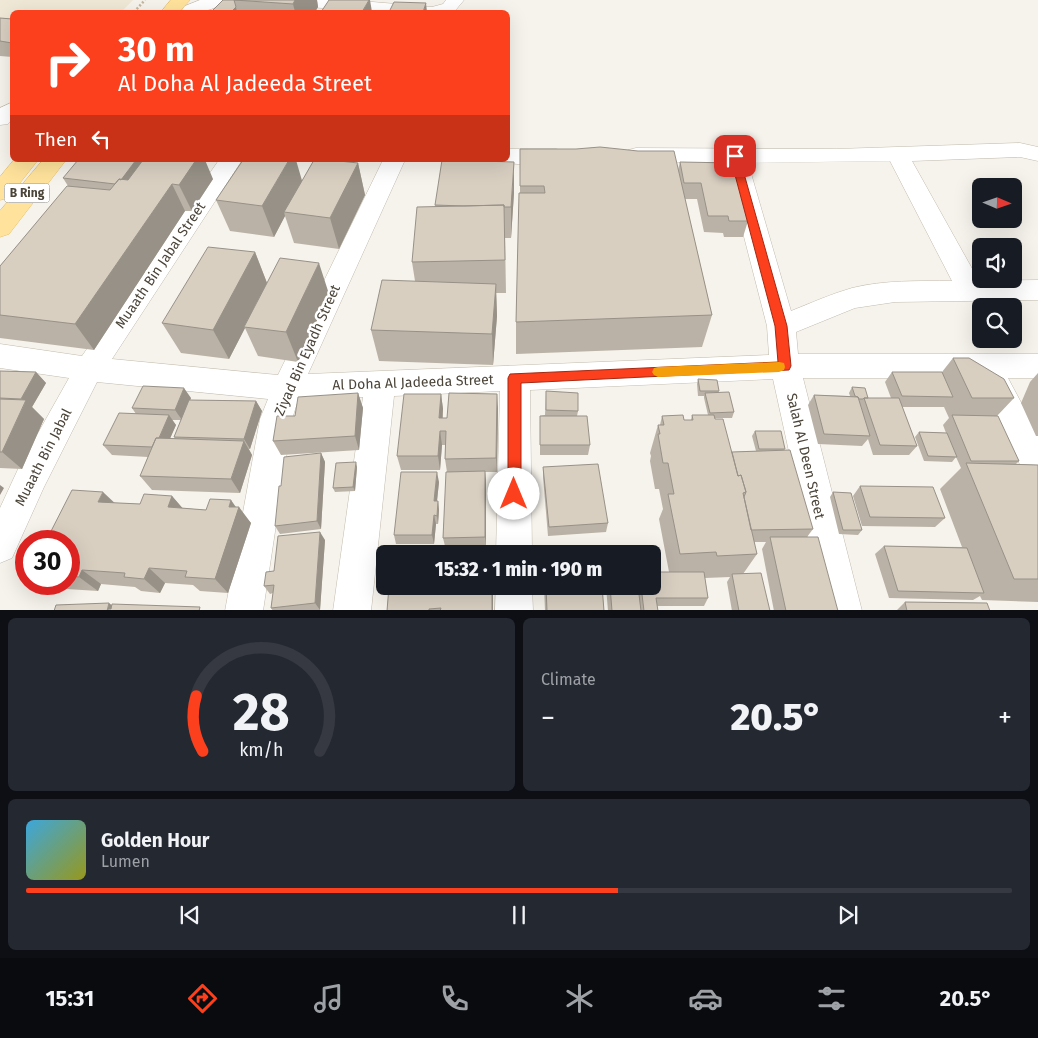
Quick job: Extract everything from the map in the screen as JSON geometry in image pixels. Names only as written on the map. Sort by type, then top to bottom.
[{"type":"main road","points":[[153,10],[162,0]]},
{"type":"main road","points":[[177,10],[190,6]]},
{"type":"main road","name":"B Ring","points":[[0,192],[25,162]]},
{"type":"main road","name":"B Ring","points":[[0,228],[53,162]]},
{"type":"street","points":[[190,6],[215,0]]},
{"type":"street","points":[[285,0],[386,10]]},
{"type":"street","points":[[617,155],[897,154],[1020,150],[1038,154]]},
{"type":"street","points":[[897,154],[971,291]]},
{"type":"street","points":[[510,156],[577,156]]},
{"type":"street","name":"Salah Al Deen Street","points":[[735,156],[781,326],[785,366],[843,610]]},
{"type":"street","name":"Muaath Bin Jabal Street","points":[[89,369],[230,162]]},
{"type":"street","name":"Ziyad Bin Eyadh Street","points":[[244,610],[276,419],[287,388],[393,162]]},
{"type":"street","points":[[781,326],[854,298],[895,292],[1038,290]]},
{"type":"street","name":"Al Doha Al Jadeeda Street","points":[[0,356],[89,369],[287,388],[785,366],[1038,366]]},
{"type":"street","points":[[986,366],[1038,466]]},
{"type":"street","name":"Muaath Bin Jabal","points":[[0,546],[31,478],[89,369]]},
{"type":"street","points":[[514,378],[514,545]]},
{"type":"street","points":[[352,610],[380,384]]},
{"type":"street","points":[[514,595],[514,610]]},
{"type":"path","points":[[136,10],[145,0]]},
{"type":"shaded area","points":[[0,0],[133,0],[123,10],[10,10],[10,28],[0,27]]},
{"type":"building","points":[[223,0],[234,0],[236,7],[233,10],[213,10]]},
{"type":"building","points":[[234,0],[295,0],[293,4]]},
{"type":"building","points":[[329,0],[369,0],[363,10],[322,10]]},
{"type":"building","points":[[394,2],[426,3],[424,10],[390,10]]},
{"type":"building","points":[[0,18],[10,19],[10,43],[0,41]]},
{"type":"building","points":[[600,147],[638,151],[674,151],[712,315],[516,322],[519,193],[545,193],[544,186],[520,186],[520,149]]},
{"type":"building","points":[[76,162],[134,162],[121,180],[119,179],[115,184],[63,178]]},
{"type":"building","points":[[142,162],[195,162],[179,185],[172,184],[75,324],[0,315],[0,266],[67,186],[110,190],[119,179],[128,180]]},
{"type":"building","points":[[242,162],[288,162],[262,206],[216,200]]},
{"type":"building","points":[[313,162],[358,163],[330,218],[284,212]]},
{"type":"building","points":[[442,162],[514,162],[511,207],[504,207],[504,205],[435,205]]},
{"type":"building","points":[[680,162],[733,163],[748,221],[729,221],[728,216],[708,216],[701,183],[684,183]]},
{"type":"building","points":[[504,205],[505,260],[412,262],[417,207]]},
{"type":"building","points":[[208,247],[255,252],[213,330],[162,323]]},
{"type":"building","points":[[280,258],[319,263],[286,332],[244,327]]},
{"type":"building","points":[[382,280],[496,284],[492,334],[371,330]]},
{"type":"building","points":[[953,358],[969,358],[1004,379],[1014,398],[972,398]]},
{"type":"building","points":[[0,371],[36,372],[21,399],[0,398]]},
{"type":"building","points":[[892,372],[942,372],[953,397],[902,396]]},
{"type":"building","points":[[698,379],[717,380],[719,391],[700,391]]},
{"type":"building","points":[[143,386],[184,388],[175,410],[132,408]]},
{"type":"building","points":[[852,387],[865,388],[868,398],[859,399],[855,396]]},
{"type":"building","points":[[546,391],[578,393],[578,411],[546,410]]},
{"type":"building","points":[[729,392],[734,412],[710,413],[705,393]]},
{"type":"building","points":[[358,393],[355,436],[273,441],[277,416],[295,416],[298,397]]},
{"type":"building","points":[[449,393],[497,394],[496,458],[445,459],[446,431],[440,431],[438,456],[397,456],[404,394],[441,394],[439,418],[447,418]]},
{"type":"building","points":[[814,395],[858,397],[870,436],[824,434]]},
{"type":"building","points":[[864,398],[899,398],[917,446],[880,445]]},
{"type":"building","points":[[0,399],[26,400],[2,452],[0,452]]},
{"type":"building","points":[[189,400],[256,401],[244,439],[174,437]]},
{"type":"building","points":[[119,413],[169,415],[159,438],[156,438],[152,447],[103,445]]},
{"type":"building","points":[[683,415],[684,420],[693,420],[692,415],[714,415],[715,419],[723,419],[738,476],[741,475],[746,492],[743,493],[757,554],[717,556],[716,552],[680,554],[668,494],[674,494],[668,463],[663,463],[658,425],[664,425],[662,416]]},
{"type":"building","points":[[952,415],[998,416],[1019,461],[971,461]]},
{"type":"building","points":[[540,416],[587,416],[590,445],[540,445]]},
{"type":"building","points":[[755,431],[781,431],[785,449],[759,449]]},
{"type":"building","points":[[919,432],[947,433],[957,457],[928,456]]},
{"type":"building","points":[[156,438],[244,441],[231,479],[140,476]]},
{"type":"building","points":[[790,450],[813,529],[751,530],[744,497],[746,492],[741,475],[738,476],[732,452]]},
{"type":"building","points":[[321,453],[317,521],[275,526],[284,457]]},
{"type":"building","points":[[356,462],[353,487],[333,488],[336,463]]},
{"type":"building","points":[[966,463],[1038,465],[1038,579],[1014,579]]},
{"type":"building","points":[[598,464],[608,523],[549,527],[543,467]]},
{"type":"building","points":[[485,471],[485,537],[443,538],[446,472]]},
{"type":"building","points":[[401,472],[437,472],[434,501],[438,501],[437,516],[434,515],[432,535],[394,535]]},
{"type":"building","points":[[860,486],[933,487],[945,518],[870,517]]},
{"type":"building","points":[[72,490],[103,492],[98,502],[140,504],[144,494],[172,496],[168,507],[206,510],[210,499],[231,500],[229,507],[239,507],[215,579],[185,577],[187,571],[149,568],[144,579],[124,577],[125,573],[82,570],[80,575],[80,530],[52,530]]},
{"type":"building","points":[[833,492],[851,493],[862,530],[843,530]]},
{"type":"building","points":[[320,532],[315,603],[271,608],[274,585],[264,586],[266,572],[274,571],[278,536]]},
{"type":"building","points":[[770,537],[818,537],[838,610],[786,610]]},
{"type":"building","points":[[884,546],[967,548],[984,593],[898,591]]},
{"type":"building","points":[[661,572],[704,572],[708,598],[656,598],[658,610],[644,610],[642,595],[661,595]]},
{"type":"building","points":[[761,573],[770,610],[739,610],[732,574]]},
{"type":"building","points":[[388,595],[492,595],[492,610],[440,610],[441,608],[429,610],[387,610]]},
{"type":"building","points":[[546,595],[603,595],[604,610],[547,610]]},
{"type":"building","points":[[611,595],[639,595],[641,610],[612,610]]},
{"type":"building","points":[[905,602],[987,603],[990,610],[907,610]]},
{"type":"building","points":[[109,603],[107,610],[54,610],[56,605]]},
{"type":"building","points":[[112,604],[200,607],[199,610],[108,610],[111,609]]},
{"type":"slow traffic","points":[[658,372],[779,367]]},
{"type":"route","points":[[514,494],[514,378],[785,366],[781,326],[735,156]]}]
